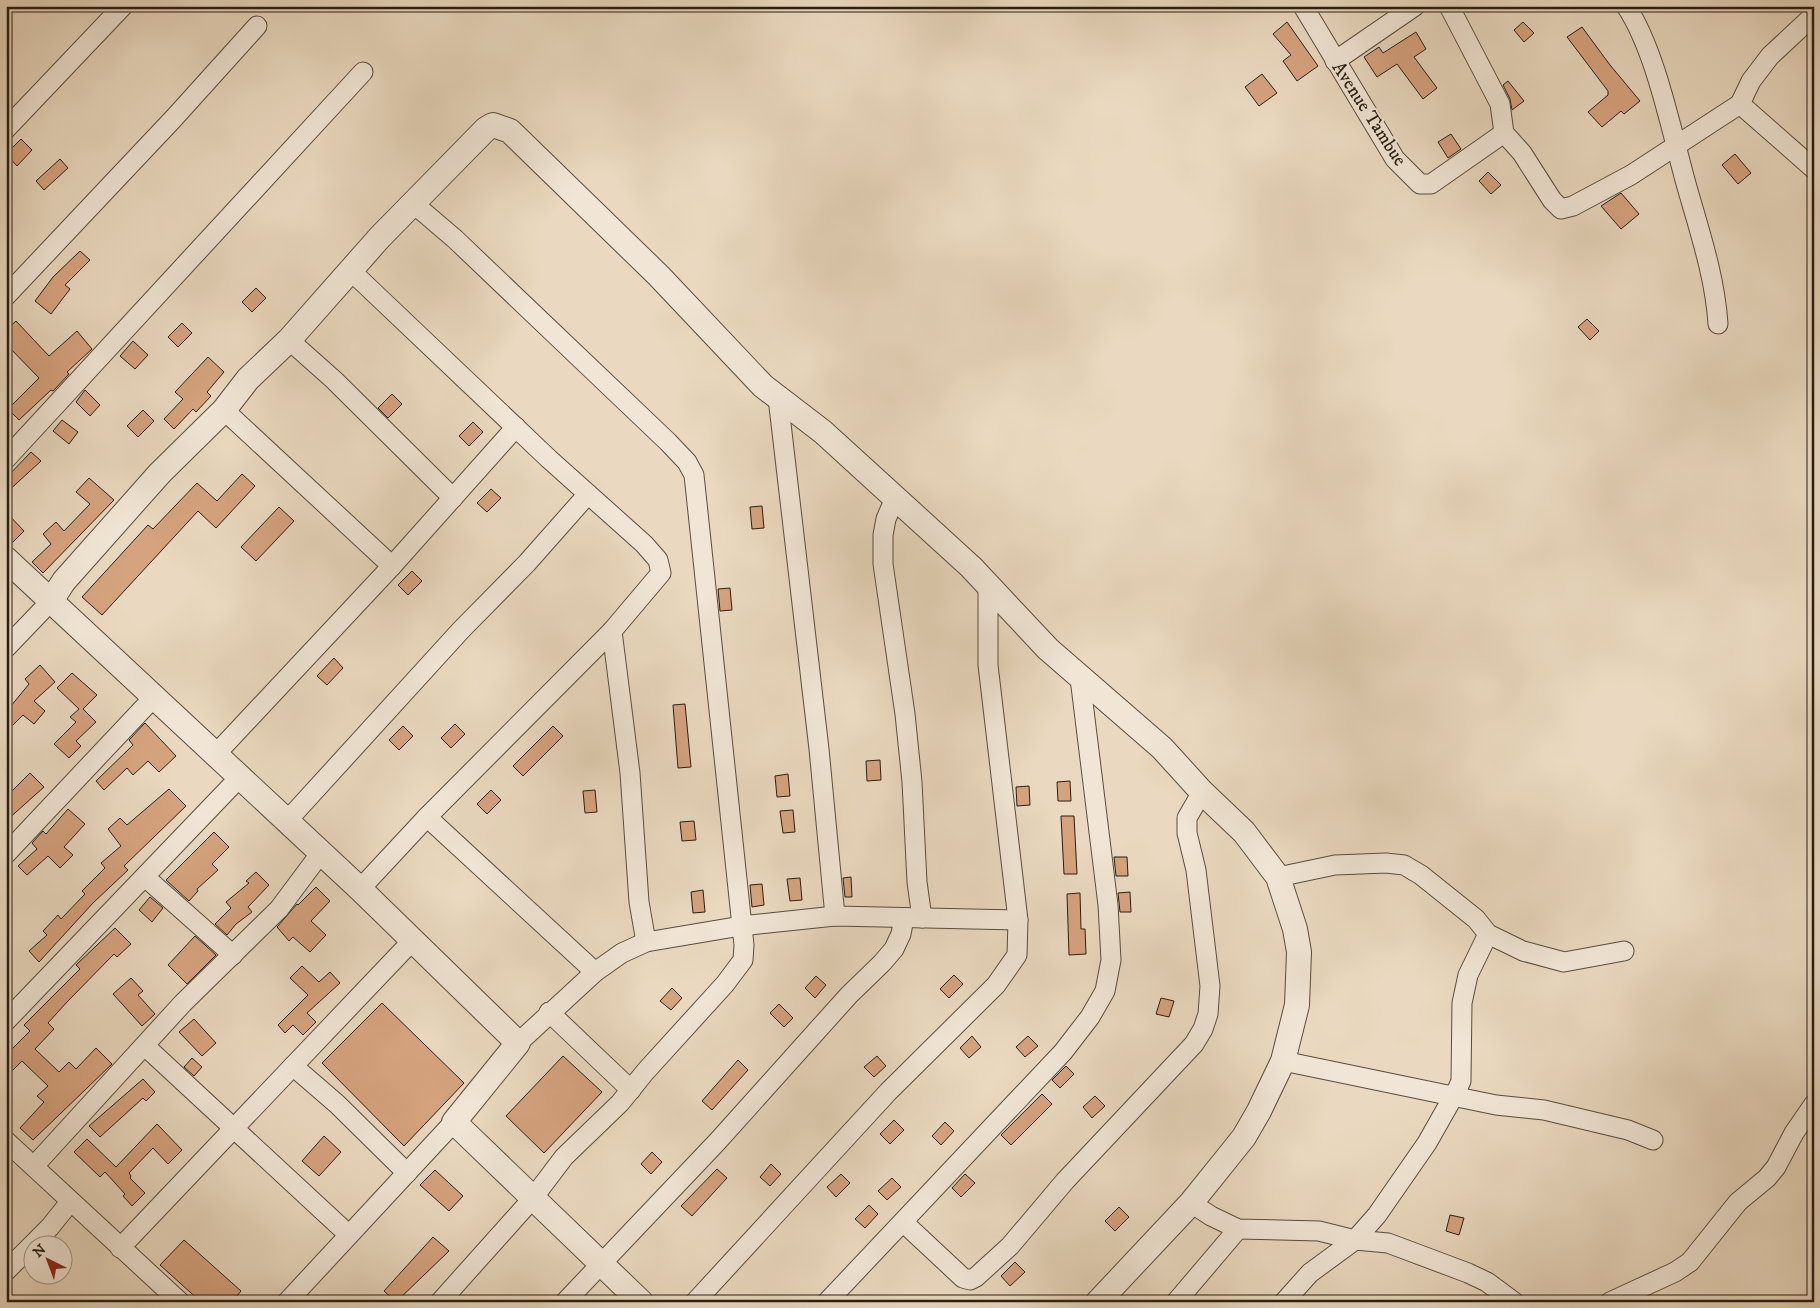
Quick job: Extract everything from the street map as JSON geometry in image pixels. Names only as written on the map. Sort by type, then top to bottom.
[{"type":"street","points":[[6,130],[122,6]]},
{"type":"street","name":"Avenue Tambue","points":[[1303,6],[1395,159],[1420,184],[1431,184],[1504,133]]},
{"type":"street","points":[[1335,61],[1416,6]]},
{"type":"street","points":[[1449,6],[1500,104],[1504,133],[1522,153],[1552,200],[1562,209],[1573,206],[1631,175],[1740,104],[1751,81],[1770,56],[1814,15]]},
{"type":"street","points":[[1626,6],[1649,54],[1676,147],[1716,296],[1718,324]]},
{"type":"street","points":[[6,296],[174,118],[257,26]]},
{"type":"street","points":[[6,459],[362,72]]},
{"type":"street","points":[[1740,104],[1814,169]]},
{"type":"street","points":[[6,648],[51,601],[64,581],[160,473],[224,410],[248,378],[288,340],[350,270],[486,129],[493,125],[501,126],[510,131],[659,276],[751,374],[778,398],[823,432],[988,585],[1048,649],[1162,748],[1202,792],[1244,832],[1278,877],[1295,928],[1299,952],[1296,1005],[1283,1061],[1273,1084],[1244,1137],[1191,1203],[1098,1302]]},
{"type":"street","points":[[414,204],[455,239],[668,442],[687,462],[694,475],[734,837],[744,953],[737,968],[631,1090],[564,1157],[533,1198],[440,1302]]},
{"type":"street","points":[[350,270],[516,427],[644,544],[658,560],[661,573],[612,631],[427,817],[360,889]]},
{"type":"street","points":[[288,340],[334,380],[453,498]]},
{"type":"street","points":[[778,398],[819,749],[835,916]]},
{"type":"street","points":[[224,410],[392,566]]},
{"type":"street","points":[[214,756],[392,566],[516,427]]},
{"type":"street","points":[[286,822],[461,630],[527,563],[588,494]]},
{"type":"street","points":[[565,1302],[600,1262],[716,1142],[849,995],[882,963],[894,949],[901,934],[913,918],[917,882],[912,782],[905,714],[883,564],[882,535],[895,498]]},
{"type":"street","points":[[6,559],[154,697],[214,756],[360,889],[518,1043]]},
{"type":"street","points":[[695,1302],[888,1092],[996,985],[1017,954],[1018,920],[988,665],[988,585]]},
{"type":"street","points":[[612,631],[630,773],[639,902],[646,942]]},
{"type":"street","points":[[827,1302],[1063,1052],[1090,1017],[1104,991],[1111,960],[1108,905],[1080,678]]},
{"type":"street","points":[[6,854],[154,697]]},
{"type":"street","points":[[6,1021],[239,778]]},
{"type":"street","points":[[903,1222],[963,1278],[970,1280],[976,1277],[1010,1246],[1065,1181],[1194,1044],[1203,1029],[1208,1014],[1210,986],[1196,870],[1187,833],[1187,818],[1202,792]]},
{"type":"street","points":[[427,817],[595,972]]},
{"type":"street","points":[[34,1166],[183,1004],[279,909],[320,854]]},
{"type":"street","points":[[1278,877],[1335,866],[1386,863],[1404,866],[1420,875],[1476,918],[1488,934],[1523,951],[1564,962],[1624,951]]},
{"type":"street","points":[[145,877],[233,955]]},
{"type":"street","points":[[287,1302],[454,1122],[518,1043],[595,972],[622,953],[646,942],[741,926],[835,916],[1018,920]]},
{"type":"street","points":[[1284,1302],[1310,1274],[1355,1240],[1377,1215],[1427,1143],[1461,1081],[1462,1003],[1468,976],[1488,934]]},
{"type":"street","points":[[120,1248],[413,940]]},
{"type":"street","points":[[550,1012],[631,1090]]},
{"type":"street","points":[[145,1046],[349,1235]]},
{"type":"street","points":[[1283,1061],[1496,1105],[1544,1110],[1628,1130],[1653,1140]]},
{"type":"street","points":[[293,1066],[337,1104],[407,1173]]},
{"type":"street","points":[[1610,1302],[1675,1272],[1690,1262],[1738,1202],[1767,1178],[1776,1167],[1794,1133],[1814,1104]]},
{"type":"street","points":[[454,1122],[641,1302]]},
{"type":"street","points":[[6,1141],[180,1302]]},
{"type":"street","points":[[6,1271],[50,1227],[70,1202]]},
{"type":"street","points":[[1191,1203],[1211,1216],[1238,1229],[1319,1231],[1355,1240],[1388,1243],[1441,1262],[1487,1282],[1514,1302]]},
{"type":"street","points":[[1176,1302],[1238,1229]]},
{"type":"building","points":[[1287,22],[1318,66],[1297,81],[1283,61],[1291,55],[1273,34]]},
{"type":"building","points":[[1523,22],[1534,33],[1524,42],[1514,30]]},
{"type":"building","points":[[1582,27],[1640,101],[1624,114],[1621,111],[1602,127],[1588,112],[1608,95],[1608,91],[1567,37]]},
{"type":"building","points":[[1416,32],[1426,49],[1414,57],[1437,88],[1423,99],[1397,64],[1377,77],[1364,57],[1379,47],[1383,53]]},
{"type":"building","points":[[1262,74],[1277,93],[1259,106],[1245,87]]},
{"type":"building","points":[[1508,81],[1524,101],[1512,110],[1510,99],[1503,85]]},
{"type":"building","points":[[1451,134],[1461,149],[1448,158],[1438,142]]},
{"type":"building","points":[[21,139],[32,150],[17,166],[6,154]]},
{"type":"building","points":[[1735,154],[1751,173],[1738,184],[1722,165]]},
{"type":"building","points":[[60,159],[68,168],[44,190],[36,181]]},
{"type":"building","points":[[1488,172],[1501,185],[1491,194],[1479,181]]},
{"type":"building","points":[[1621,193],[1639,214],[1621,229],[1601,206]]},
{"type":"building","points":[[80,251],[90,260],[65,285],[70,289],[51,314],[35,301],[53,277]]},
{"type":"building","points":[[256,288],[266,298],[252,312],[242,302]]},
{"type":"building","points":[[1587,319],[1599,331],[1590,340],[1578,327]]},
{"type":"building","points":[[16,321],[49,356],[77,331],[92,349],[67,372],[69,374],[53,391],[51,390],[19,420],[8,409],[39,378],[6,344],[6,330]]},
{"type":"building","points":[[182,323],[192,333],[178,347],[168,337]]},
{"type":"building","points":[[133,341],[148,355],[135,369],[120,356]]},
{"type":"building","points":[[208,357],[224,372],[207,392],[211,396],[196,412],[193,409],[174,429],[164,419],[183,399],[175,392]]},
{"type":"building","points":[[85,390],[100,405],[90,416],[76,402]]},
{"type":"building","points":[[392,394],[402,404],[388,418],[378,408]]},
{"type":"building","points":[[143,410],[154,421],[138,437],[127,426]]},
{"type":"building","points":[[62,420],[78,432],[69,444],[53,431]]},
{"type":"building","points":[[473,422],[483,432],[469,446],[459,436]]},
{"type":"building","points":[[31,452],[41,461],[6,493],[6,478]]},
{"type":"building","points":[[242,474],[255,486],[216,528],[198,511],[102,615],[82,597],[148,525],[153,529],[197,483],[217,501]]},
{"type":"building","points":[[89,478],[114,500],[43,573],[32,562],[51,544],[43,534],[56,522],[64,531],[90,504],[76,492]]},
{"type":"building","points":[[491,489],[501,498],[487,512],[477,503]]},
{"type":"building","points":[[762,506],[764,528],[752,529],[750,507]]},
{"type":"building","points":[[279,507],[294,521],[256,561],[241,547]]},
{"type":"building","points":[[6,512],[24,531],[9,546],[6,546]]},
{"type":"building","points":[[412,571],[422,581],[408,595],[398,585]]},
{"type":"building","points":[[730,588],[732,610],[720,611],[718,589]]},
{"type":"building","points":[[334,658],[343,668],[327,685],[317,676]]},
{"type":"building","points":[[40,665],[55,682],[34,701],[45,711],[34,724],[23,715],[6,732],[6,712],[29,684],[25,679]]},
{"type":"building","points":[[72,673],[97,695],[83,709],[96,722],[76,741],[81,746],[69,758],[54,744],[76,722],[70,717],[79,709],[57,688]]},
{"type":"building","points":[[685,704],[691,767],[678,768],[673,705]]},
{"type":"building","points":[[145,723],[176,756],[159,772],[148,761],[133,775],[127,768],[104,790],[96,781],[133,745],[129,740]]},
{"type":"building","points":[[455,724],[465,734],[451,748],[441,738]]},
{"type":"building","points":[[403,726],[413,736],[399,750],[389,740]]},
{"type":"building","points":[[553,726],[563,736],[523,776],[513,766]]},
{"type":"building","points":[[880,760],[881,780],[867,781],[866,761]]},
{"type":"building","points":[[30,773],[44,787],[6,821],[6,797]]},
{"type":"building","points":[[788,774],[790,796],[777,797],[775,776]]},
{"type":"building","points":[[1070,781],[1071,801],[1058,801],[1057,782]]},
{"type":"building","points":[[1029,786],[1030,805],[1017,806],[1016,787]]},
{"type":"building","points":[[169,789],[186,806],[124,866],[128,870],[93,903],[39,962],[29,951],[47,935],[43,931],[58,915],[61,919],[85,894],[82,891],[105,868],[101,863],[121,846],[108,829],[120,818],[127,825]]},
{"type":"building","points":[[491,790],[501,800],[487,814],[477,804]]},
{"type":"building","points":[[595,790],[597,812],[585,813],[583,791]]},
{"type":"building","points":[[68,809],[85,824],[64,847],[73,855],[60,868],[48,856],[27,875],[18,866],[37,849],[32,843],[43,831],[46,834]]},
{"type":"building","points":[[793,810],[795,832],[783,833],[780,811]]},
{"type":"building","points":[[1061,816],[1074,816],[1077,874],[1064,874]]},
{"type":"building","points":[[694,821],[696,840],[682,841],[680,822]]},
{"type":"building","points":[[214,832],[229,847],[212,864],[218,870],[197,889],[198,891],[189,901],[166,880]]},
{"type":"building","points":[[1114,857],[1127,857],[1128,876],[1116,876]]},
{"type":"building","points":[[256,872],[269,885],[248,907],[252,912],[236,924],[227,935],[215,924],[231,908],[226,902],[249,883],[246,881]]},
{"type":"building","points":[[851,877],[852,897],[845,897],[843,878]]},
{"type":"building","points":[[800,878],[802,900],[790,901],[787,879]]},
{"type":"building","points":[[762,884],[764,905],[752,907],[750,885]]},
{"type":"building","points":[[316,887],[330,901],[311,921],[326,935],[310,952],[293,937],[289,941],[277,927],[297,904]]},
{"type":"building","points":[[703,890],[705,912],[693,913],[691,892]]},
{"type":"building","points":[[1130,892],[1131,912],[1120,912],[1118,893]]},
{"type":"building","points":[[1080,893],[1081,929],[1085,929],[1086,954],[1069,955],[1067,894]]},
{"type":"building","points":[[150,897],[163,908],[152,922],[139,910]]},
{"type":"building","points":[[115,928],[131,944],[117,957],[114,954],[67,1002],[48,1023],[54,1029],[35,1049],[59,1072],[69,1062],[76,1069],[96,1048],[112,1064],[33,1140],[20,1128],[44,1102],[37,1096],[48,1086],[22,1061],[6,1077],[6,1055],[30,1031],[24,1025],[80,969],[76,965]]},
{"type":"building","points":[[195,936],[216,955],[187,984],[168,965]]},
{"type":"building","points":[[302,966],[319,982],[330,972],[340,983],[307,1013],[316,1022],[303,1035],[293,1025],[285,1033],[278,1025],[308,995],[290,978]]},
{"type":"building","points":[[954,975],[963,984],[949,998],[940,989]]},
{"type":"building","points":[[816,976],[826,985],[815,998],[805,988]]},
{"type":"building","points":[[131,978],[143,991],[138,995],[155,1014],[142,1026],[113,994]]},
{"type":"building","points":[[672,988],[682,998],[671,1010],[660,1001]]},
{"type":"building","points":[[1161,998],[1174,1001],[1169,1017],[1156,1014]]},
{"type":"building","points":[[382,1003],[464,1083],[404,1146],[322,1063]]},
{"type":"building","points":[[779,1004],[793,1018],[784,1027],[770,1013]]},
{"type":"building","points":[[194,1019],[216,1043],[202,1056],[179,1032]]},
{"type":"building","points":[[972,1036],[981,1047],[969,1058],[960,1048]]},
{"type":"building","points":[[1028,1036],[1038,1046],[1025,1057],[1016,1047]]},
{"type":"building","points":[[563,1056],[602,1092],[544,1153],[506,1116]]},
{"type":"building","points":[[877,1056],[886,1066],[874,1077],[864,1067]]},
{"type":"building","points":[[192,1058],[202,1067],[194,1076],[184,1067]]},
{"type":"building","points":[[738,1060],[748,1070],[712,1110],[702,1101]]},
{"type":"building","points":[[1066,1066],[1074,1074],[1060,1088],[1052,1080]]},
{"type":"building","points":[[143,1079],[155,1092],[146,1101],[143,1098],[100,1137],[89,1126]]},
{"type":"building","points":[[1042,1094],[1052,1104],[1011,1145],[1001,1135]]},
{"type":"building","points":[[1095,1096],[1105,1106],[1092,1118],[1083,1107]]},
{"type":"building","points":[[894,1120],[904,1130],[890,1144],[880,1134]]},
{"type":"building","points":[[945,1122],[954,1131],[941,1145],[932,1136]]},
{"type":"building","points":[[157,1124],[182,1150],[168,1164],[153,1148],[129,1173],[130,1178],[145,1193],[132,1206],[123,1196],[125,1194],[105,1172],[100,1177],[74,1152],[87,1139],[116,1167]]},
{"type":"building","points":[[324,1136],[341,1152],[319,1176],[302,1161]]},
{"type":"building","points":[[652,1152],[662,1162],[651,1174],[641,1164]]},
{"type":"building","points":[[771,1164],[781,1174],[770,1186],[760,1177]]},
{"type":"building","points":[[717,1169],[727,1178],[692,1216],[681,1206]]},
{"type":"building","points":[[435,1170],[463,1196],[449,1211],[420,1185]]},
{"type":"building","points":[[841,1174],[850,1183],[836,1197],[827,1187]]},
{"type":"building","points":[[965,1174],[975,1183],[961,1197],[952,1188]]},
{"type":"building","points":[[892,1178],[901,1187],[887,1200],[878,1191]]},
{"type":"building","points":[[869,1205],[878,1214],[865,1228],[855,1219]]},
{"type":"building","points":[[1119,1207],[1129,1217],[1115,1231],[1105,1221]]},
{"type":"building","points":[[1450,1215],[1464,1218],[1459,1235],[1446,1231]]},
{"type":"building","points":[[433,1237],[449,1251],[396,1302],[384,1291]]},
{"type":"building","points":[[184,1240],[241,1291],[232,1302],[201,1302],[160,1265]]},
{"type":"building","points":[[1015,1262],[1025,1272],[1010,1286],[1001,1276]]}]
